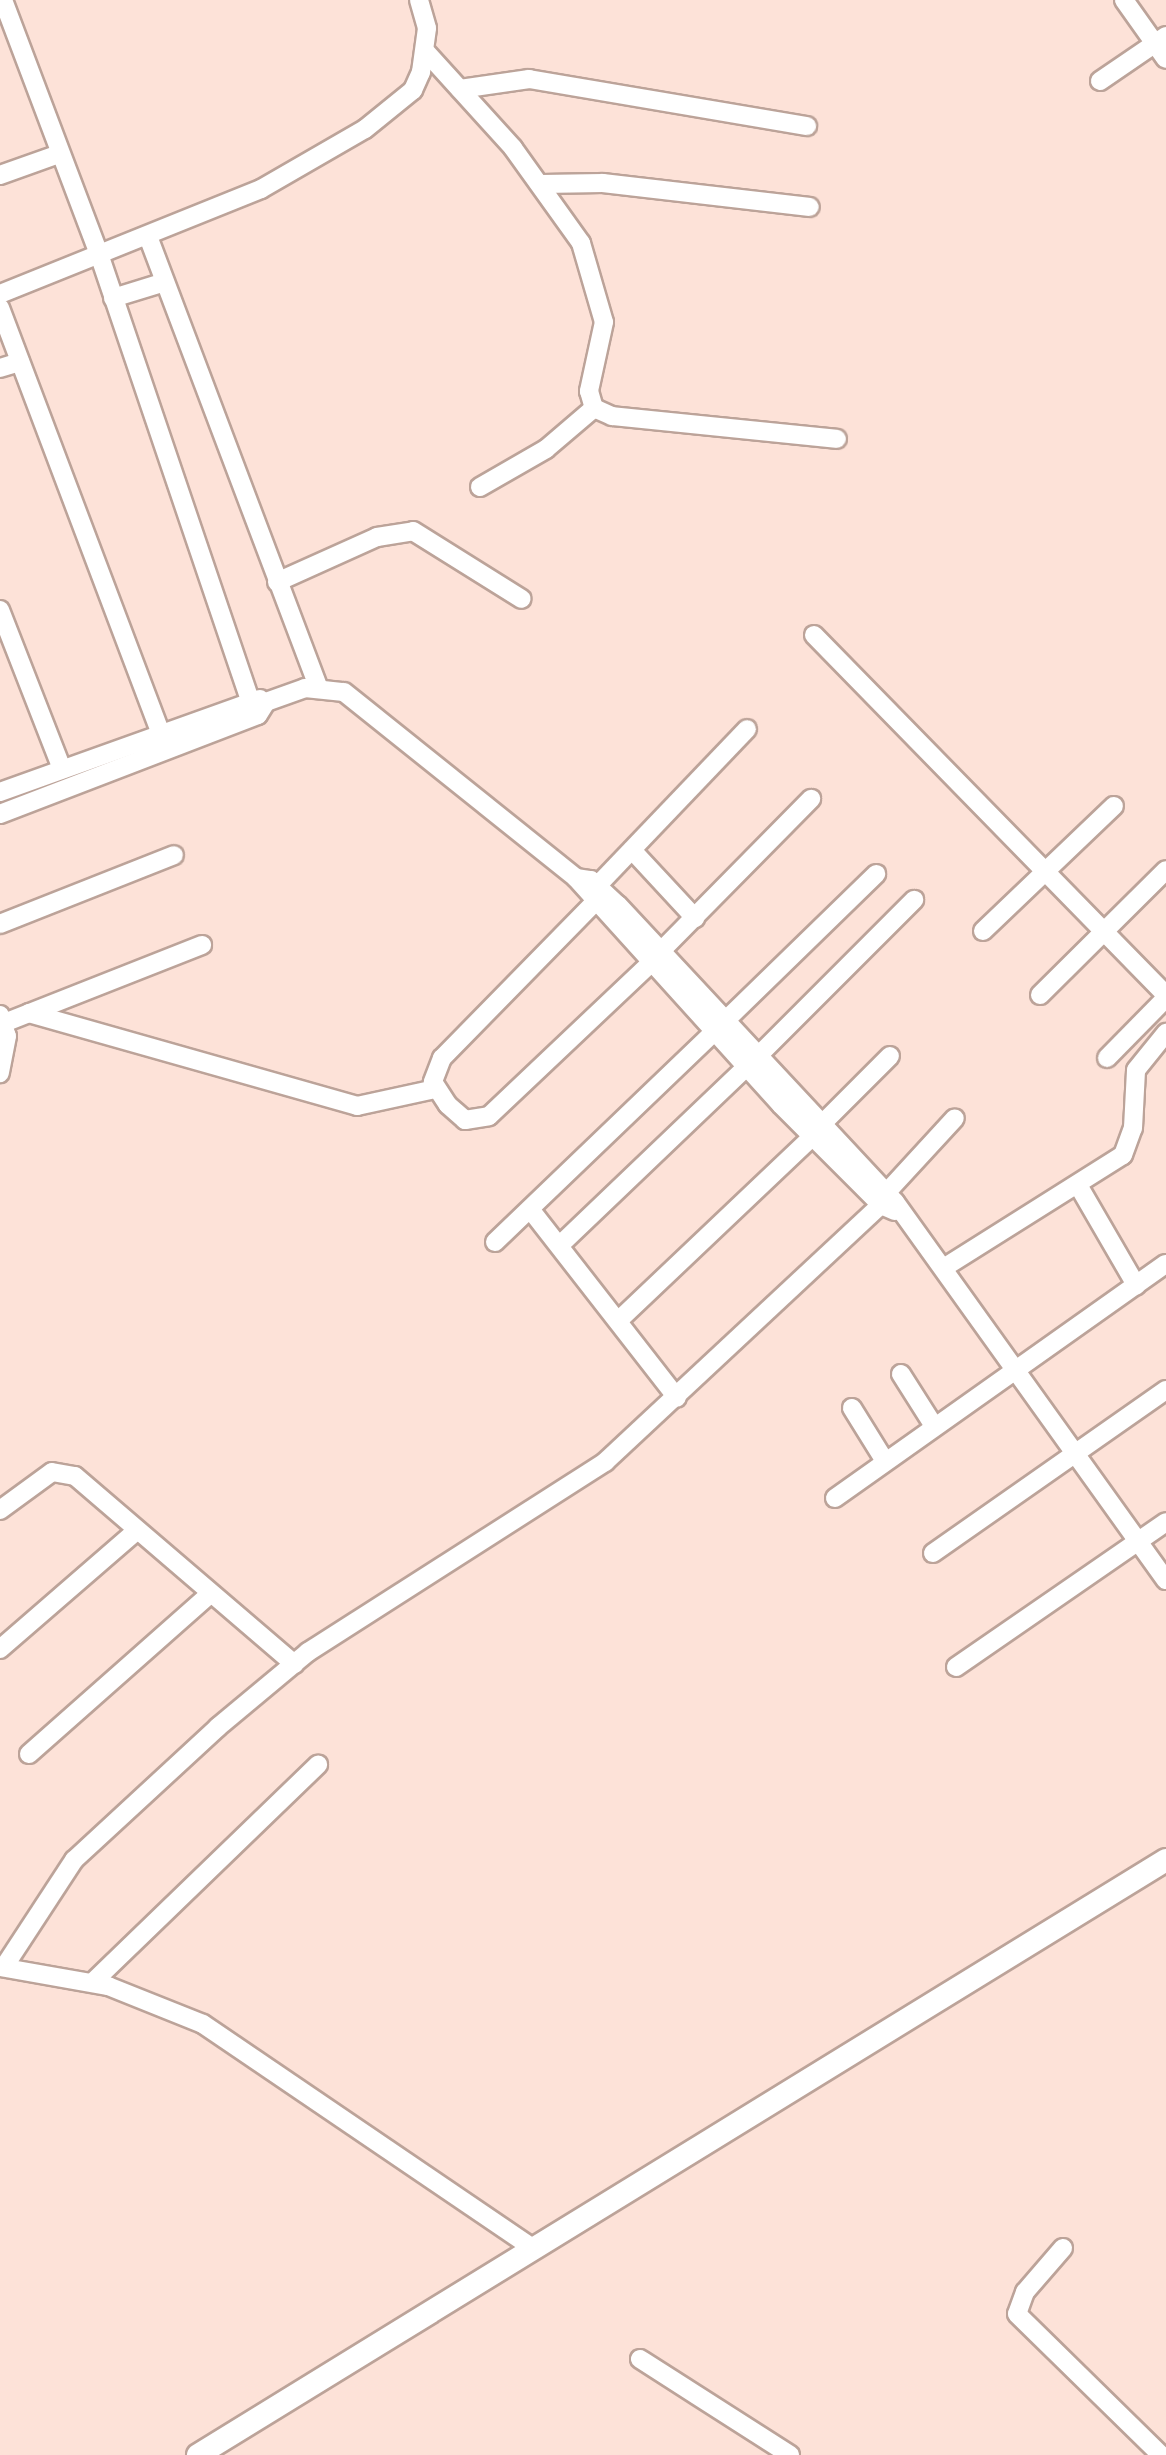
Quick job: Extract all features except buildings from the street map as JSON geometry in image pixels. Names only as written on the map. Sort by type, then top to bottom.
[{"type":"main road","points":[[198,2455],[1166,1860]]},
{"type":"street","points":[[0,814],[258,715],[257,700],[100,257],[3,0]]},
{"type":"street","points":[[0,294],[149,239],[261,189],[365,129],[413,90],[427,53],[419,0]]},
{"type":"street","points":[[1124,0],[1161,40],[1166,59]]},
{"type":"street","points":[[1100,81],[1161,40]]},
{"type":"street","points":[[427,53],[542,184],[596,276],[604,322],[589,391],[594,408],[612,416],[837,439]]},
{"type":"street","points":[[460,89],[529,79],[807,126]]},
{"type":"street","points":[[0,175],[59,154]]},
{"type":"street","points":[[542,184],[603,183],[810,207]]},
{"type":"street","points":[[149,239],[318,686]]},
{"type":"street","points":[[113,298],[165,282]]},
{"type":"street","points":[[0,308],[160,732]]},
{"type":"street","points":[[0,368],[20,362]]},
{"type":"street","points":[[480,487],[546,449],[594,408]]},
{"type":"street","points":[[277,582],[377,537],[413,531],[522,599]]},
{"type":"street","points":[[0,610],[62,769]]},
{"type":"street","points":[[814,635],[1047,871],[1166,997],[1107,1058]]},
{"type":"street","points":[[0,792],[160,732],[257,700],[318,686],[364,705],[596,895],[888,1203],[945,1267],[1166,1580]]},
{"type":"street","points":[[747,729],[449,1050],[436,1066],[435,1089],[465,1120],[489,1116],[655,958],[811,799]]},
{"type":"street","points":[[983,931],[1114,806]]},
{"type":"street","points":[[632,850],[695,918]]},
{"type":"street","points":[[0,924],[174,855]]},
{"type":"street","points":[[1040,995],[1166,870]]},
{"type":"street","points":[[495,1242],[876,874]]},
{"type":"street","points":[[560,1245],[914,900]]},
{"type":"street","points":[[0,1073],[2,1019],[29,1013],[202,945]]},
{"type":"street","points":[[29,1013],[357,1106],[435,1089]]},
{"type":"street","points":[[945,1267],[1123,1155],[1133,1128],[1136,1070],[1166,1033]]},
{"type":"street","points":[[618,1321],[890,1056]]},
{"type":"street","points":[[534,2249],[229,2039],[176,2011],[93,1982],[2,1967],[74,1860],[294,1664],[570,1488],[677,1398],[888,1203],[955,1118]]},
{"type":"street","points":[[1078,1185],[1136,1285]]},
{"type":"street","points":[[530,1209],[677,1398]]},
{"type":"street","points":[[835,1498],[1015,1366],[1166,1264]]},
{"type":"street","points":[[901,1374],[934,1426]]},
{"type":"street","points":[[933,1553],[1166,1390]]},
{"type":"street","points":[[852,1408],[885,1461]]},
{"type":"street","points":[[0,1510],[40,1478],[64,1473],[294,1664]]},
{"type":"street","points":[[956,1667],[1166,1522]]},
{"type":"street","points":[[0,1649],[136,1531]]},
{"type":"street","points":[[29,1754],[210,1594]]},
{"type":"street","points":[[93,1982],[318,1765]]},
{"type":"street","points":[[1063,2248],[1025,2292],[1017,2314],[1161,2455]]},
{"type":"street","points":[[640,2359],[790,2455]]}]
